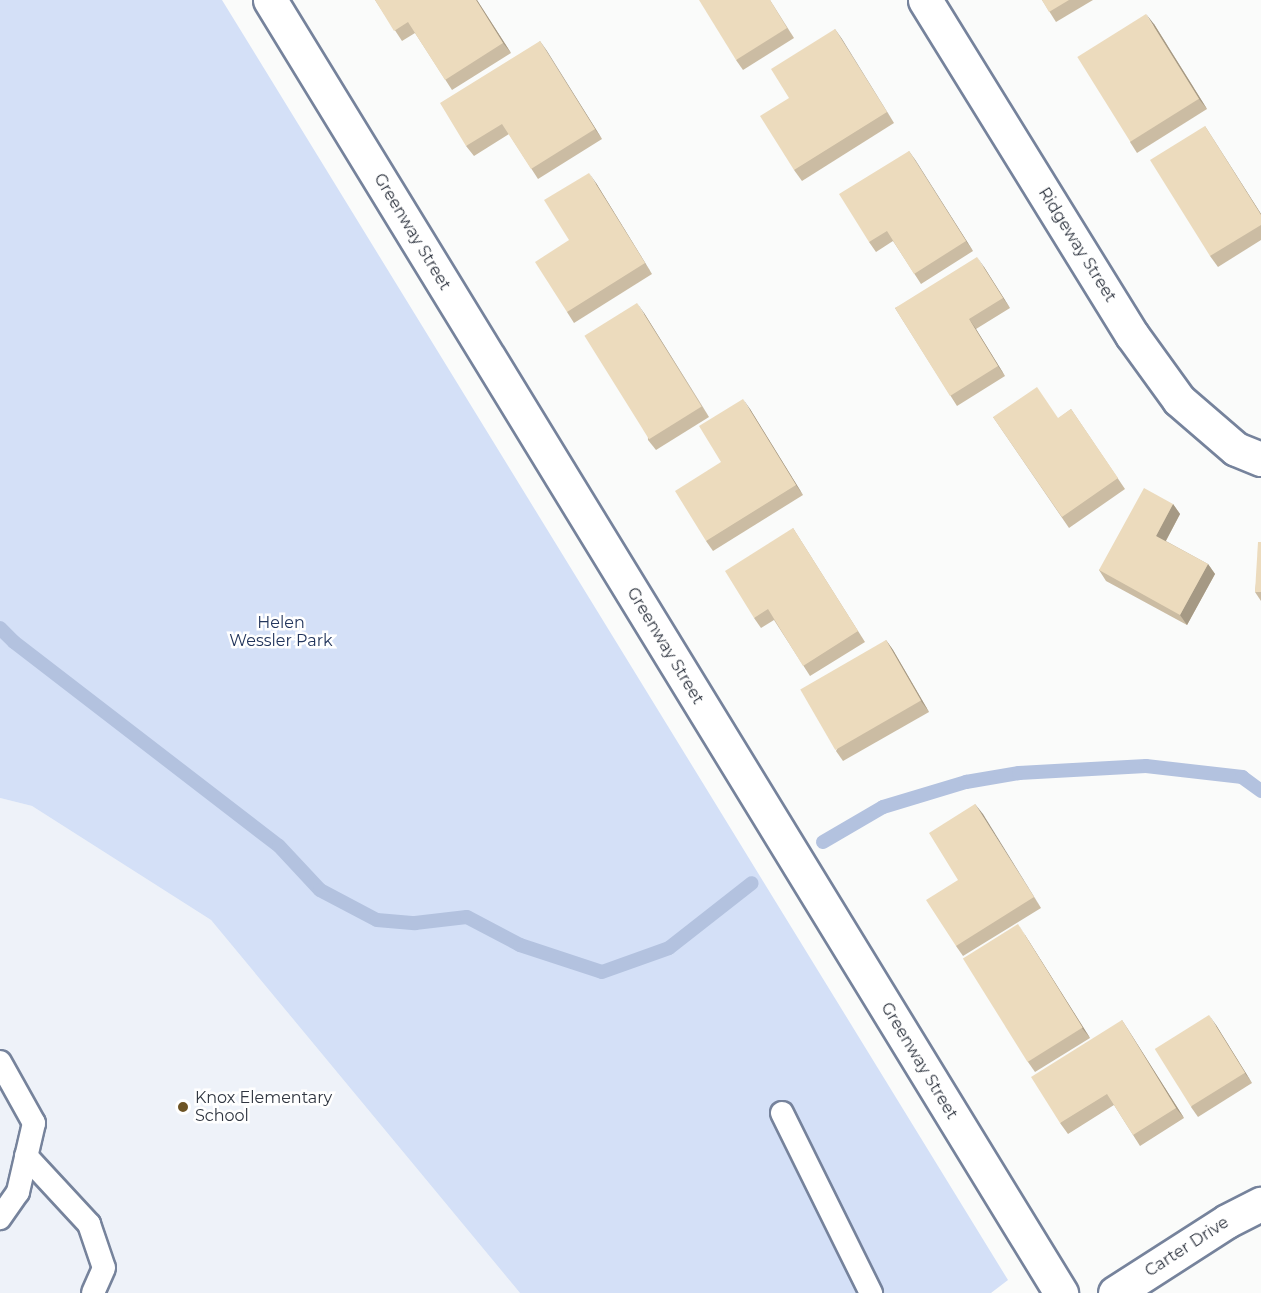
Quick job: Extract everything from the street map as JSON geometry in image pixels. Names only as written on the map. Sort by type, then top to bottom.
[{"type":"street","name":"Greenway Street","points":[[270,0],[1061,1293]]},
{"type":"street","name":"Ridgeway Street","points":[[925,0],[1132,335],[1179,400],[1236,449],[1261,459]]},
{"type":"street","name":"Carter Drive","points":[[1116,1293],[1227,1221],[1261,1203]]},
{"type":"lane","points":[[0,1062],[34,1123],[18,1192],[0,1218]]},
{"type":"lane","points":[[782,1113],[871,1293]]},
{"type":"lane","points":[[26,1156],[88,1224],[104,1268],[93,1293]]},
{"type":"shaded area","name":"Knox Elementary School","points":[[0,798],[32,806],[211,920],[520,1293],[0,1293]]},
{"type":"green space","name":"Helen Wessler Park","points":[[0,0],[222,0],[1008,1280],[991,1293],[520,1293],[211,920],[32,806],[0,798]]},
{"type":"building","points":[[375,0],[476,0],[503,43],[445,80],[408,22],[394,31]]},
{"type":"building","points":[[699,0],[770,0],[787,28],[736,60]]},
{"type":"building","points":[[1042,0],[1069,0],[1049,12]]},
{"type":"building","points":[[1146,14],[1199,99],[1130,142],[1077,57]]},
{"type":"building","points":[[835,29],[887,112],[794,170],[760,116],[789,98],[771,69]]},
{"type":"building","points":[[540,41],[595,129],[531,169],[502,124],[466,146],[440,103]]},
{"type":"building","points":[[1205,126],[1261,215],[1261,225],[1210,256],[1150,160]]},
{"type":"building","points":[[909,151],[966,241],[914,274],[887,231],[869,242],[839,194]]},
{"type":"building","points":[[589,173],[645,263],[567,312],[535,262],[569,240],[544,200]]},
{"type":"building","points":[[977,257],[1003,298],[969,319],[998,366],[950,396],[895,308]]},
{"type":"building","points":[[637,303],[702,406],[649,439],[584,336]]},
{"type":"building","points":[[1037,387],[1058,418],[1071,409],[1118,478],[1062,517],[993,417]]},
{"type":"building","points":[[743,399],[796,485],[706,541],[675,491],[721,462],[699,426]]},
{"type":"building","points":[[1144,488],[1173,504],[1156,536],[1208,564],[1180,615],[1099,570]]},
{"type":"building","points":[[793,528],[858,631],[803,666],[768,609],[754,618],[725,571]]},
{"type":"building","points":[[1258,542],[1261,542],[1261,592],[1255,592]]},
{"type":"building","points":[[886,640],[921,701],[835,750],[800,690]]},
{"type":"building","points":[[975,804],[1034,897],[956,946],[926,900],[958,880],[929,833]]},
{"type":"building","points":[[1018,924],[1083,1027],[1028,1062],[963,958]]},
{"type":"building","points":[[1209,1015],[1245,1073],[1191,1107],[1155,1049]]},
{"type":"building","points":[[1122,1020],[1176,1108],[1133,1135],[1107,1094],[1060,1123],[1031,1077]]},
{"type":"waterway","points":[[0,628],[14,642],[279,846],[320,890],[377,920],[415,923],[467,917],[520,945],[602,972],[669,948],[752,883]]},
{"type":"waterway","points":[[823,842],[883,807],[966,782],[1019,773],[1146,766],[1242,777],[1261,791]]},
{"type":"place","name":"Knox Elementary School","points":[[183,1107]]}]
